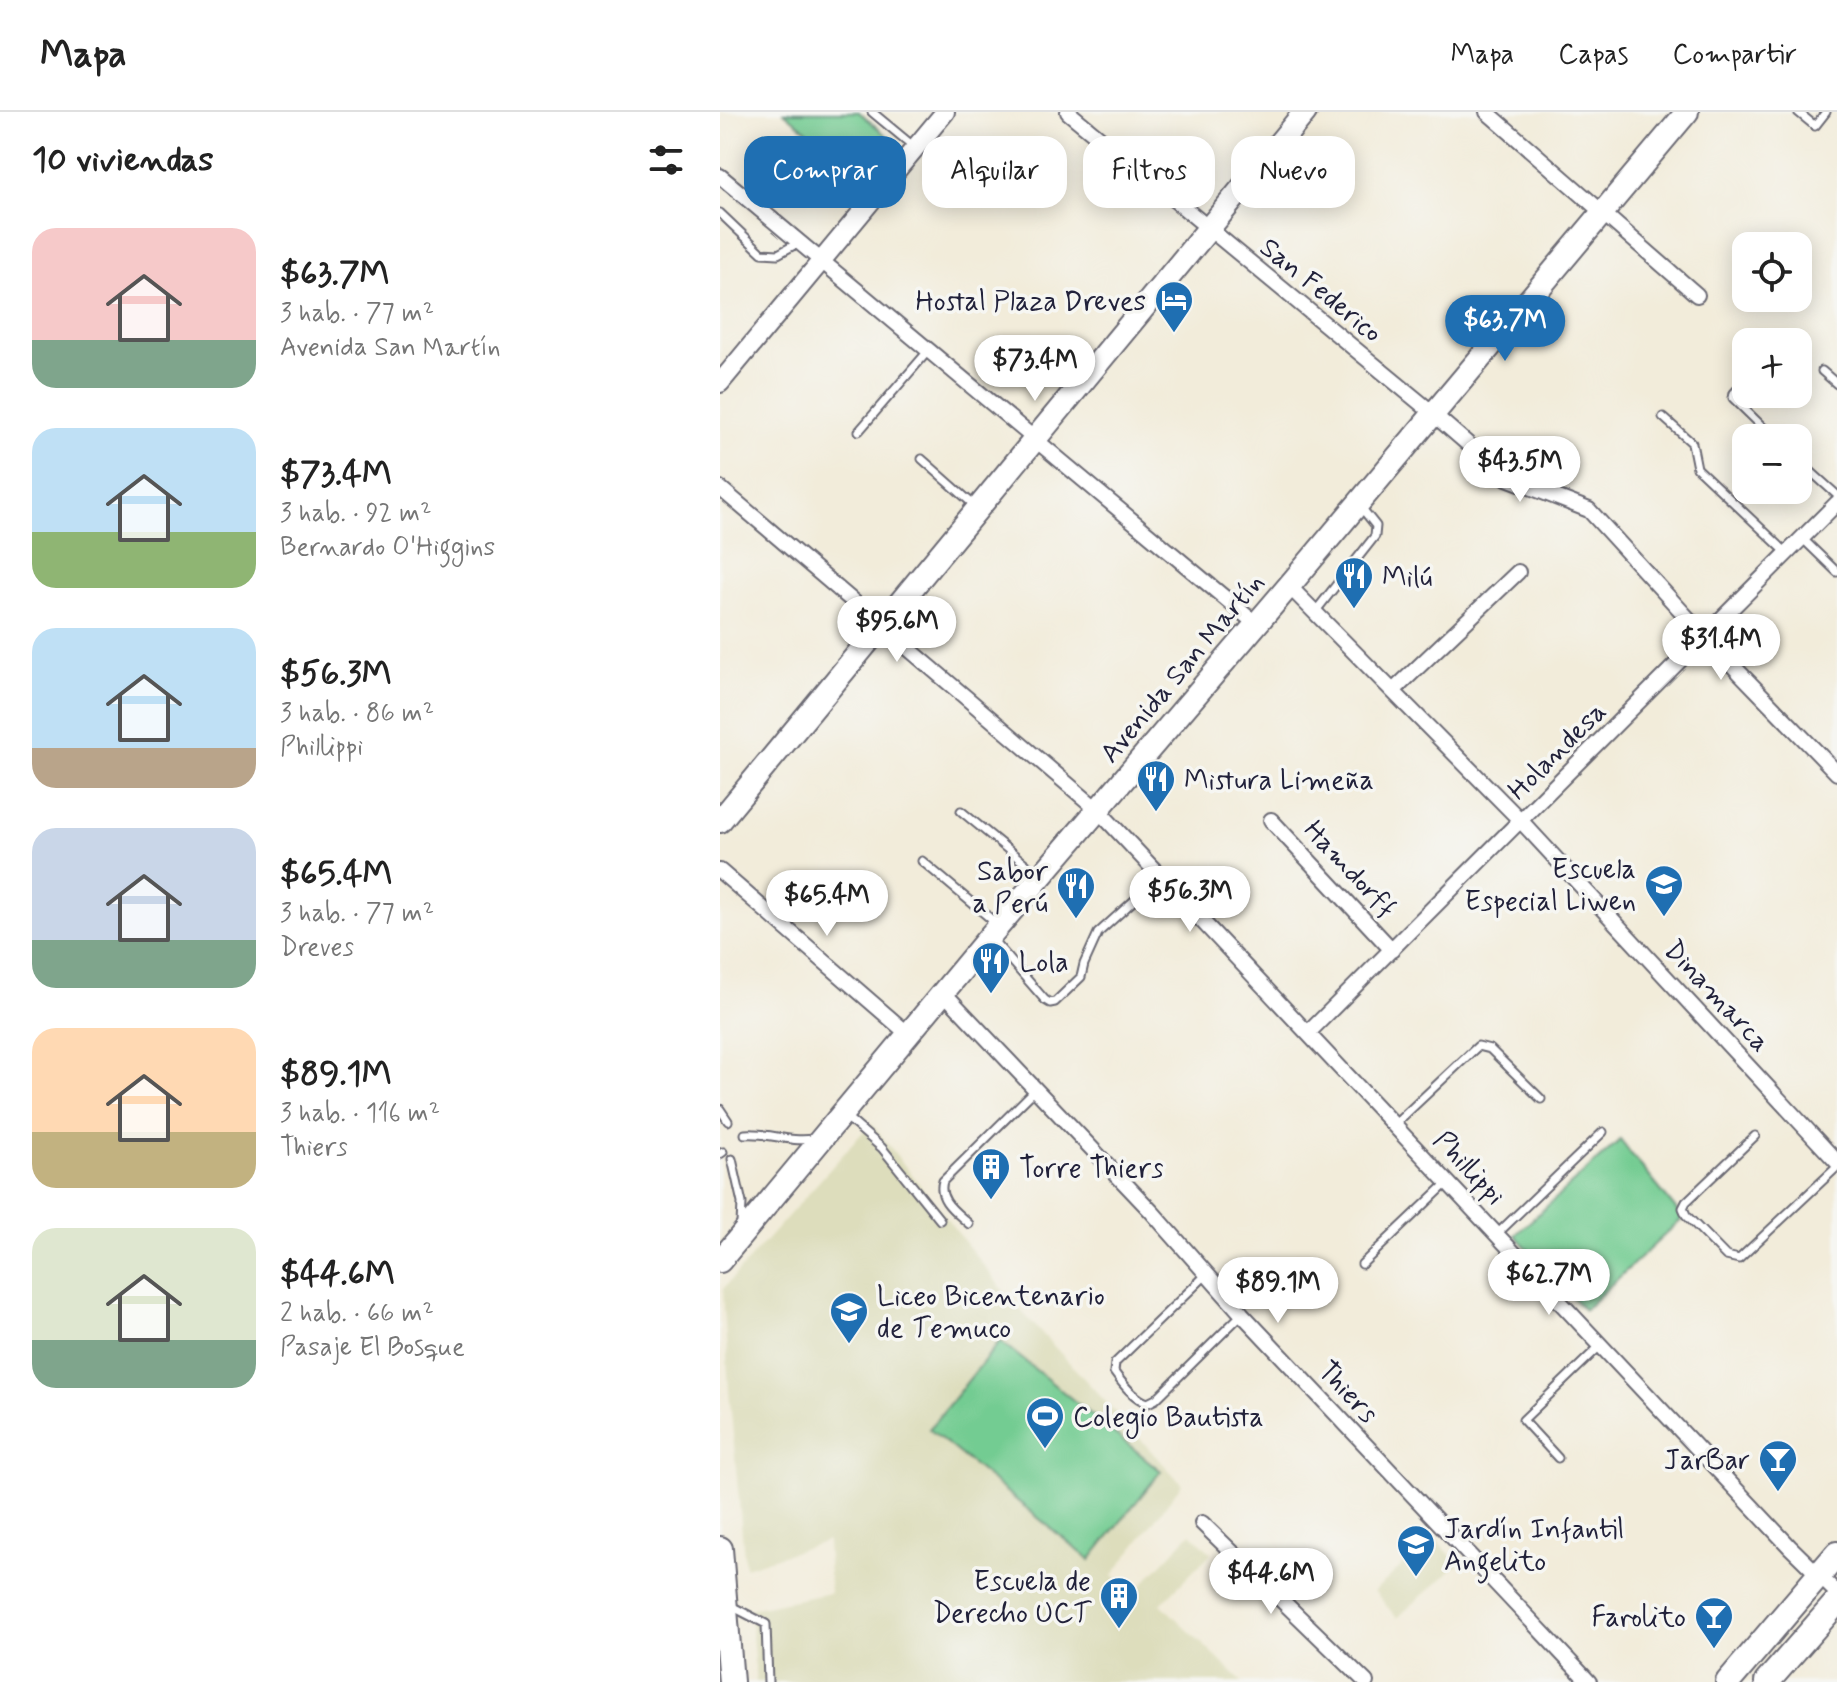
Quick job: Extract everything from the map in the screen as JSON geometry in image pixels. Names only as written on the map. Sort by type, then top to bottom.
[{"type":"main road","points":[[720,821],[1305,112]]},
{"type":"main road","name":"Avenida San Martín","points":[[720,1261],[994,931],[1687,112]]},
{"type":"main road","points":[[720,1549],[731,1682]]},
{"type":"main road","points":[[1728,1682],[1837,1554]]},
{"type":"main road","points":[[1767,1682],[1837,1602]]},
{"type":"street","points":[[720,383],[945,112]]},
{"type":"street","name":"San Federico","points":[[1068,112],[1433,413],[1507,478],[1589,510],[1705,637],[1837,773]]},
{"type":"street","points":[[1487,112],[1697,295]]},
{"type":"street","points":[[720,176],[1256,624]]},
{"type":"street","name":"Phillippi","points":[[720,488],[1098,810],[1837,1593]]},
{"type":"street","name":"Holandesa","points":[[1309,1032],[1837,503]]},
{"type":"street","points":[[1393,691],[1518,572]]},
{"type":"street","name":"Dinamarca","points":[[1289,586],[1521,821],[1837,1164]]},
{"type":"street","name":"Hamdorff","points":[[1271,820],[1392,950]]},
{"type":"street","points":[[720,871],[908,1034]]},
{"type":"street","name":"Thiers","points":[[943,992],[1589,1682]]},
{"type":"street","points":[[1202,1523],[1366,1682]]},
{"type":"lane","points":[[872,112],[915,148]]},
{"type":"lane","points":[[1798,112],[1815,126],[1826,112]]},
{"type":"lane","points":[[720,213],[762,253],[778,254],[800,242]]},
{"type":"lane","points":[[859,431],[929,350]]},
{"type":"lane","points":[[1822,371],[1837,384]]},
{"type":"lane","points":[[1743,408],[1760,424]]},
{"type":"lane","points":[[1663,417],[1692,443],[1697,468],[1787,553]]},
{"type":"lane","points":[[922,459],[977,508]]},
{"type":"lane","points":[[1812,473],[1837,495]]},
{"type":"lane","points":[[1315,612],[1375,536],[1374,521],[1358,504]]},
{"type":"lane","points":[[1802,538],[1837,572]]},
{"type":"lane","points":[[961,811],[1041,877]]},
{"type":"lane","points":[[922,861],[994,931],[1050,1003],[1055,1002],[1081,977],[1098,933],[1161,876]]},
{"type":"lane","points":[[1395,1124],[1478,1046],[1490,1049],[1541,1099]]},
{"type":"lane","points":[[969,1224],[942,1198],[940,1189],[943,1181],[1035,1090]]},
{"type":"lane","points":[[720,1109],[728,1121]]},
{"type":"lane","points":[[842,1113],[882,1148],[940,1220]]},
{"type":"lane","points":[[1497,1234],[1603,1132]]},
{"type":"lane","points":[[745,1134],[791,1141],[823,1137]]},
{"type":"lane","points":[[1755,1136],[1683,1208],[1686,1215],[1726,1256],[1734,1259],[1739,1259],[1837,1164]]},
{"type":"lane","points":[[732,1159],[742,1203],[736,1242]]},
{"type":"lane","points":[[1362,1264],[1449,1182]]},
{"type":"lane","points":[[1207,1274],[1115,1363],[1117,1377],[1140,1401],[1148,1403],[1156,1399],[1242,1314]]},
{"type":"lane","points":[[1558,1458],[1523,1420],[1601,1345]]},
{"type":"lane","points":[[724,1603],[766,1624],[768,1682]]},
{"type":"shaded area","points":[[871,1123],[1010,1299],[1182,1484],[1113,1575],[1134,1593],[1191,1533],[1211,1553],[1161,1604],[1242,1682],[756,1682],[750,1609],[830,1593],[827,1541],[745,1567],[723,1289]]},
{"type":"shaded area","name":"Jardín Infantil Angelito","points":[[1434,1537],[1458,1564],[1397,1618],[1374,1591]]},
{"type":"green space","points":[[784,112],[859,112],[887,136],[813,136]]},
{"type":"green space","points":[[1620,1140],[1683,1218],[1584,1310],[1515,1235]]},
{"type":"green space","name":"Colegio Bautista","points":[[1000,1341],[1161,1471],[1090,1560],[929,1429]]},
{"type":"place","name":"Hostal Plaza Dreves","points":[[1174,334]]},
{"type":"place","name":"Milú","points":[[1354,610]]},
{"type":"place","name":"Mistura Limeña","points":[[1156,813]]},
{"type":"place","name":"Escuela Especial Liwen","points":[[1664,918]]},
{"type":"place","name":"Sabor a Perú","points":[[1076,920]]},
{"type":"place","name":"Lola","points":[[991,995]]},
{"type":"place","name":"Torre Thiers","points":[[991,1201]]},
{"type":"place","name":"Liceo Bicentenario de Temuco","points":[[849,1345]]},
{"type":"place","name":"Colegio Bautista","points":[[1045,1450]]},
{"type":"place","name":"JarBar","points":[[1778,1493]]},
{"type":"place","name":"Jardín Infantil Angelito","points":[[1416,1578]]},
{"type":"place","name":"Escuela de Derecho UCT","points":[[1119,1630]]},
{"type":"place","name":"Farolito","points":[[1714,1650]]}]
